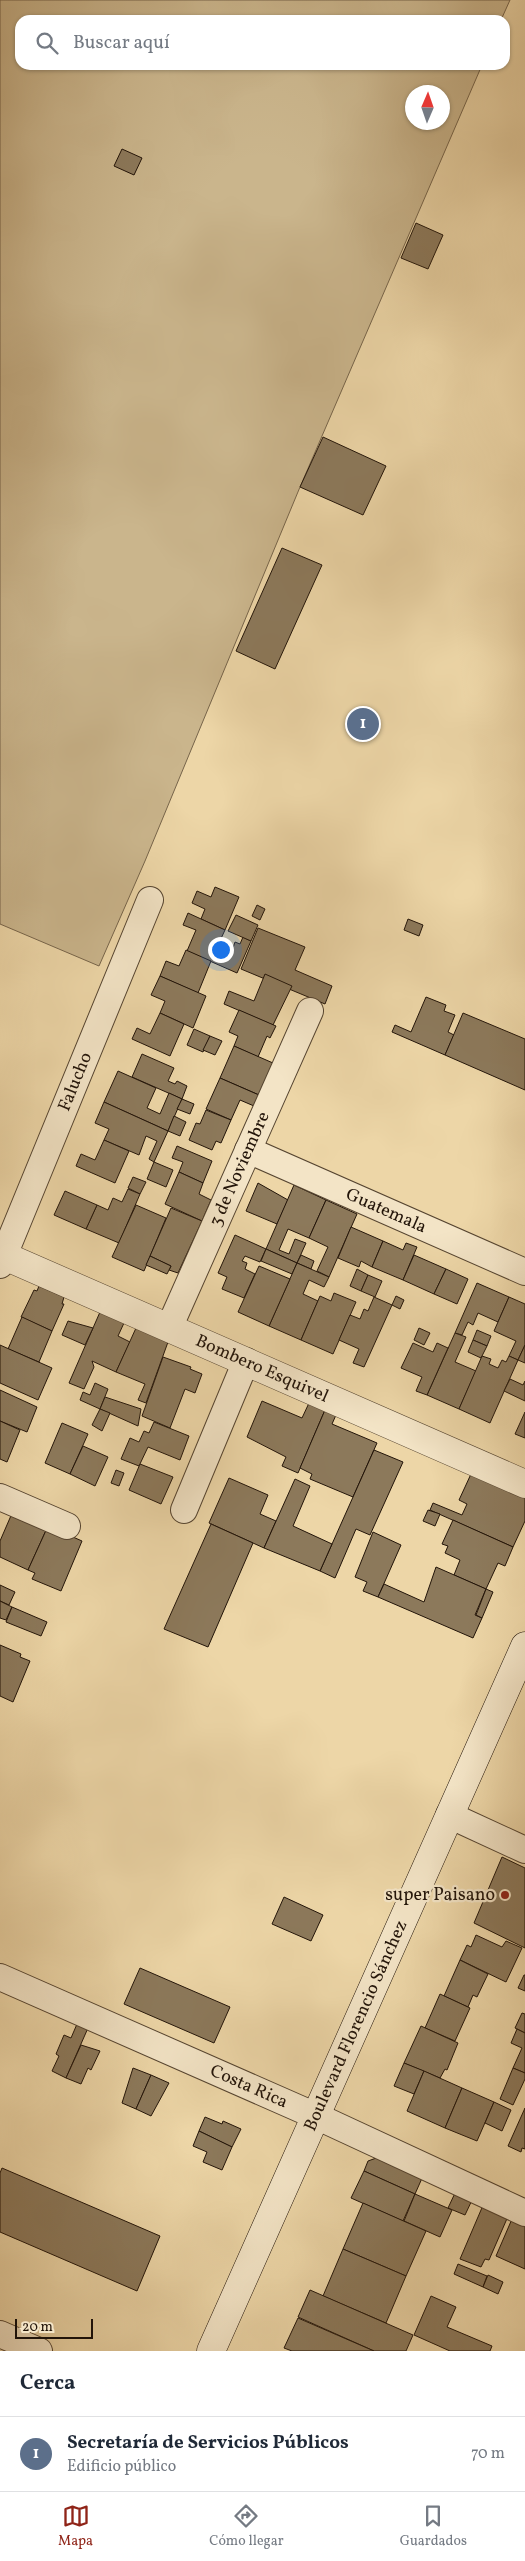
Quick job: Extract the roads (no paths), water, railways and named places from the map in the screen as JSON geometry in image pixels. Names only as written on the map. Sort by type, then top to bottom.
[{"type":"main road","name":"Bombero Esquivel","points":[[1,1258],[246,1361],[525,1484]]},
{"type":"main road","name":"Boulevard Florencio Sánchez","points":[[211,2351],[525,1646]]},
{"type":"street","name":"Falucho","points":[[1,1258],[150,900]]},
{"type":"street","name":"3 de Noviembre","points":[[169,1328],[310,1010]]},
{"type":"street","name":"Guatemala","points":[[248,1150],[525,1272]]},
{"type":"street","points":[[184,1510],[246,1361]]},
{"type":"street","points":[[0,1497],[67,1526]]},
{"type":"street","points":[[449,1815],[525,1850]]},
{"type":"street","name":"Costa Rica","points":[[0,1977],[316,2116],[525,2213]]},
{"type":"street","points":[[0,2334],[40,2351]]},
{"type":"place","name":"Secretaría de Servicios Públicos","points":[[363,724]]},
{"type":"place","name":"super Paisano","points":[[505,1895]]}]
